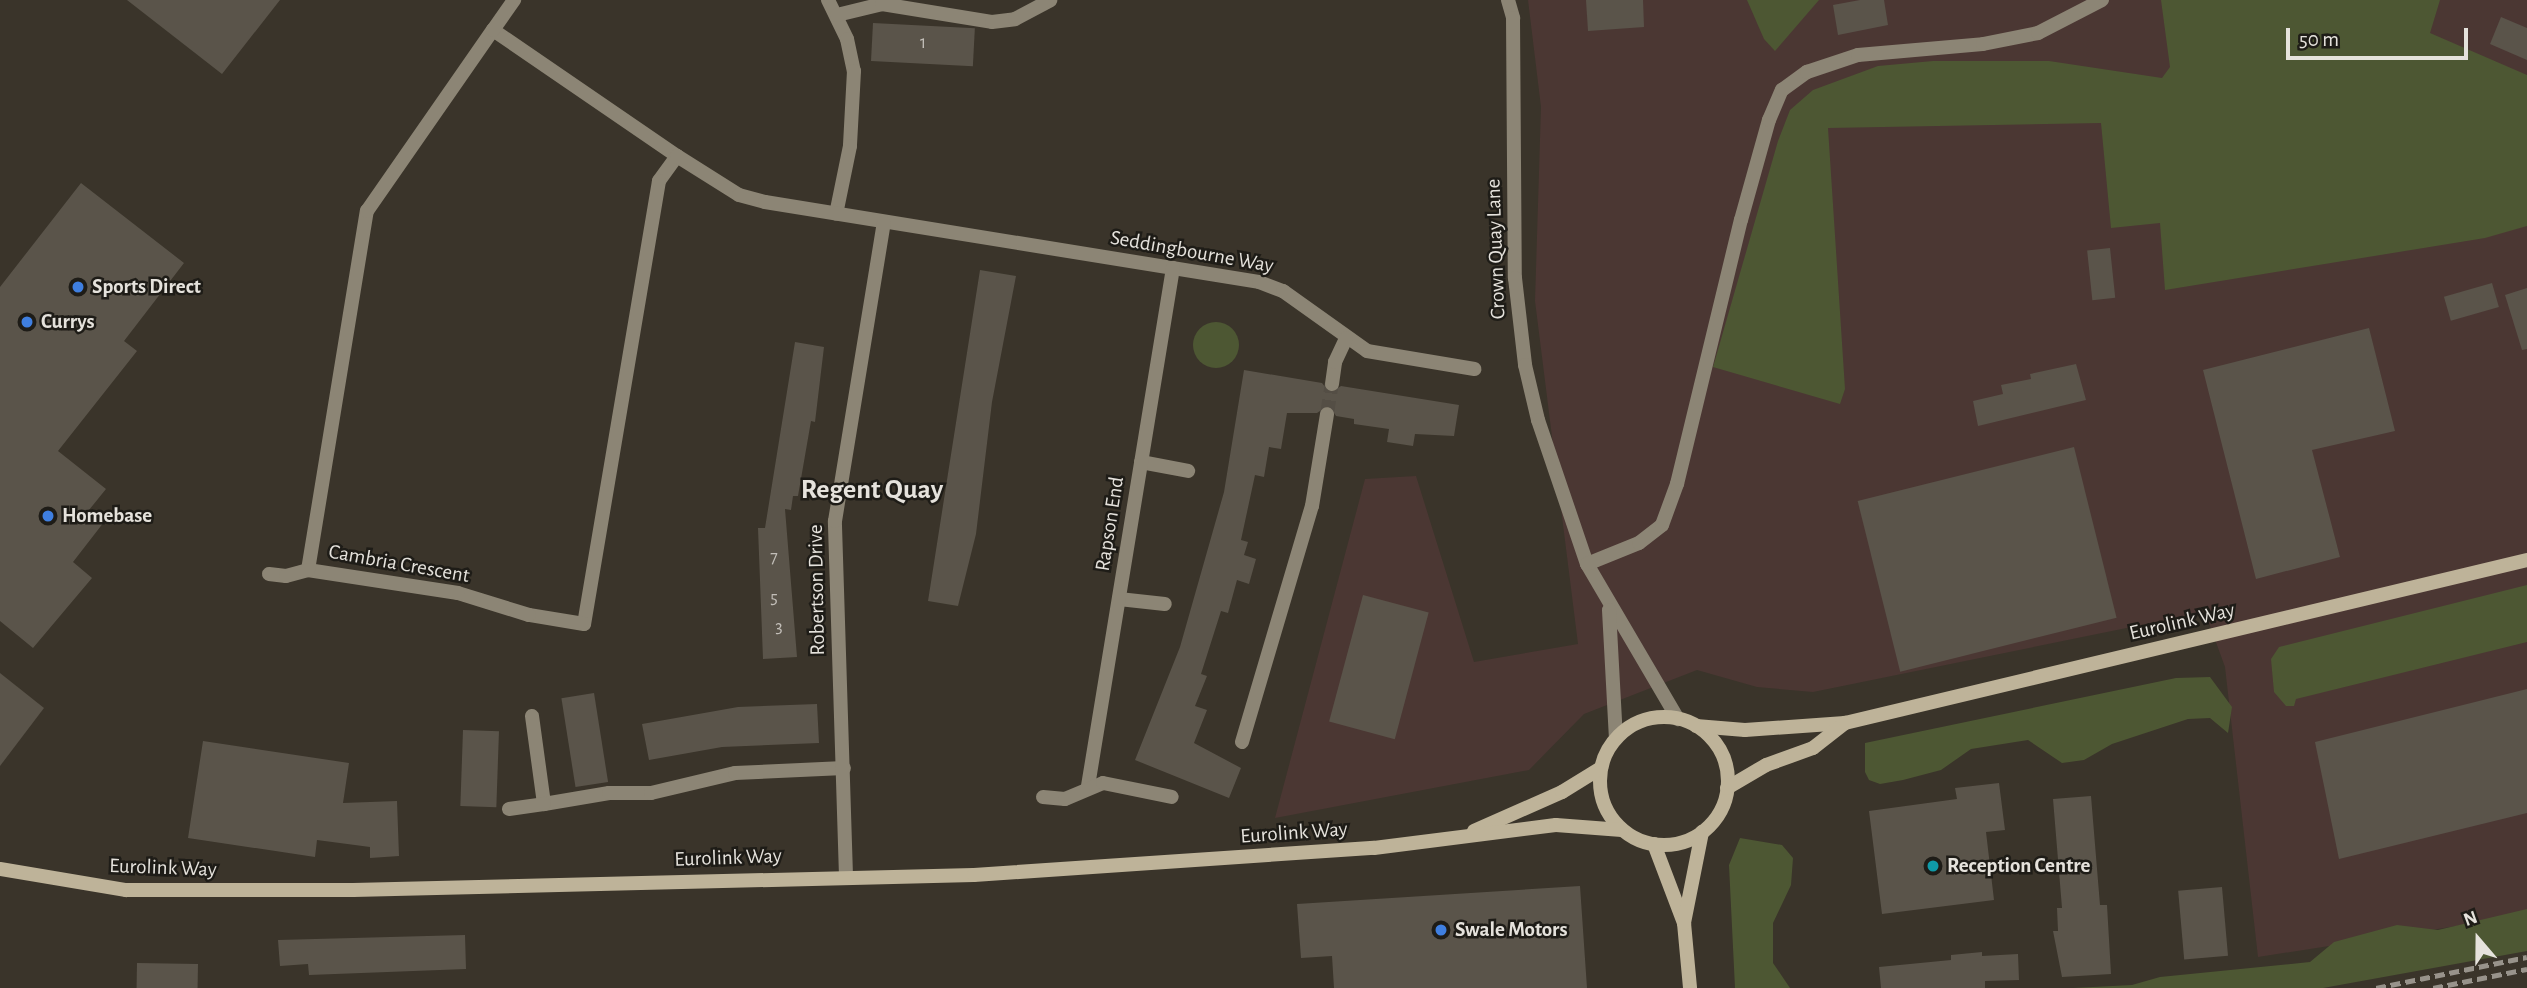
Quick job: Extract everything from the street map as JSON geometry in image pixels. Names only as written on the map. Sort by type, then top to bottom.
[{"type":"main road","name":"Eurolink Way","points":[[1696,726],[1745,730],[1845,723],[2527,560]]},
{"type":"main road","points":[[1678,719],[1696,726],[1721,752],[1727,788],[1715,820],[1702,832],[1687,841],[1654,844],[1622,830],[1603,802],[1601,768],[1616,738],[1645,720],[1678,719]]},
{"type":"main road","name":"Eurolink Way","points":[[1727,788],[1766,765],[1813,748],[1845,723]]},
{"type":"main road","name":"Eurolink Way","points":[[1458,838],[1562,792],[1601,768]]},
{"type":"main road","name":"Eurolink Way","points":[[0,869],[127,890],[233,892],[974,875],[1374,848],[1556,825],[1622,830]]},
{"type":"main road","points":[[1684,923],[1702,832]]},
{"type":"main road","points":[[1654,844],[1684,923],[1690,988]]},
{"type":"street","name":"Cambria Crescent","points":[[514,0],[367,211],[308,570],[458,593],[529,615],[584,624],[659,181],[677,156]]},
{"type":"street","points":[[828,0],[837,15],[854,72],[855,107],[836,214]]},
{"type":"street","points":[[837,15],[882,4],[992,22],[1015,19],[1050,0]]},
{"type":"street","name":"Crown Quay Lane","points":[[1508,0],[1513,18],[1515,278],[1519,327],[1538,420],[1587,564],[1609,608],[1678,719]]},
{"type":"street","points":[[1587,564],[1639,543],[1662,525],[1677,484],[1741,220],[1769,120],[1782,90],[1807,72],[1858,55],[1983,44],[2038,33],[2102,0]]},
{"type":"street","points":[[493,30],[677,156],[739,195],[884,223]]},
{"type":"street","name":"Seddingbourne Way","points":[[884,223],[1173,268],[1283,290],[1367,351],[1475,369]]},
{"type":"street","name":"Robertson Drive","points":[[846,876],[835,521],[884,223]]},
{"type":"street","name":"Rapson End","points":[[1088,786],[1173,268]]},
{"type":"street","points":[[1332,384],[1335,362],[1346,338]]},
{"type":"street","points":[[1242,742],[1312,506],[1327,414]]},
{"type":"street","points":[[1141,462],[1188,471]]},
{"type":"street","points":[[268,574],[286,576],[308,570]]},
{"type":"street","points":[[1119,599],[1165,604]]},
{"type":"street","name":"Crown Quay Lane","points":[[1609,608],[1616,738]]},
{"type":"street","points":[[532,716],[544,804]]},
{"type":"street","points":[[509,809],[609,793],[651,793],[735,773],[844,768]]},
{"type":"street","points":[[1043,797],[1065,799],[1088,786],[1102,783],[1149,789],[1172,797]]},
{"type":"shaded area","points":[[1528,0],[2527,0],[2527,915],[2258,957],[2225,667],[2205,612],[1813,692],[1757,687],[1697,670],[1584,714],[1529,770],[1275,818],[1365,479],[1416,476],[1474,662],[1578,644],[1535,301],[1541,107]]},
{"type":"green space","points":[[1747,0],[1819,0],[1775,51],[1764,39]]},
{"type":"green space","points":[[2161,0],[2440,0],[2430,33],[2527,75],[2527,226],[2485,238],[2165,290],[2160,223],[2111,228],[2101,123],[1828,128],[1845,389],[1840,404],[1713,367],[1778,141],[1790,110],[1813,90],[1878,66],[1933,61],[2049,61],[2162,78],[2170,67]]},
{"type":"green space","points":[[1216,322],[1232,329],[1239,345],[1232,361],[1216,368],[1200,361],[1193,345],[1200,329]]},
{"type":"green space","points":[[2527,585],[2527,642],[2296,699],[2294,706],[2286,706],[2274,692],[2271,659],[2279,647]]},
{"type":"green space","points":[[2210,677],[2232,707],[2228,733],[2210,718],[2188,719],[2112,744],[2084,760],[2062,763],[2028,740],[1971,749],[1941,770],[1903,780],[1880,784],[1869,780],[1865,772],[1865,743],[2176,678]]},
{"type":"green space","points":[[1740,838],[1782,845],[1793,858],[1791,885],[1773,923],[1773,963],[1790,988],[1735,988],[1729,865]]},
{"type":"green space","points":[[2527,909],[2527,951],[2323,988],[2073,988],[2132,985],[2160,977],[2310,962],[2334,942],[2397,925],[2438,930]]},
{"type":"building","points":[[127,0],[280,0],[222,74]]},
{"type":"building","points":[[1586,0],[1643,0],[1644,27],[1588,31]]},
{"type":"building","points":[[1860,0],[1884,0],[1888,25],[1838,35],[1833,5]]},
{"type":"building","points":[[2501,17],[2527,28],[2527,60],[2490,44]]},
{"type":"building","points":[[873,23],[975,28],[973,66],[871,61]]},
{"type":"building","points":[[81,183],[184,263],[124,341],[137,351],[58,451],[106,489],[89,510],[104,522],[73,562],[92,578],[33,648],[0,621],[0,287]]},
{"type":"building","points":[[2110,248],[2115,298],[2092,300],[2087,250]]},
{"type":"building","points":[[980,270],[1016,276],[992,402],[976,534],[958,606],[928,601]]},
{"type":"building","points":[[2492,283],[2499,307],[2451,321],[2444,297]]},
{"type":"building","points":[[2527,288],[2527,349],[2522,350],[2505,295]]},
{"type":"building","points":[[2369,328],[2395,431],[2312,450],[2340,557],[2256,579],[2203,370]]},
{"type":"building","points":[[795,342],[824,347],[815,422],[811,421],[798,496],[793,496],[791,510],[785,509],[797,657],[763,659],[758,528],[765,528]]},
{"type":"building","points":[[2076,364],[2086,400],[1978,426],[1973,401],[2003,394],[2001,385],[2031,379],[2030,374]]},
{"type":"building","points":[[1244,370],[1322,383],[1330,393],[1341,386],[1459,405],[1454,436],[1415,434],[1413,446],[1387,442],[1389,429],[1354,424],[1354,419],[1336,416],[1329,405],[1317,413],[1287,413],[1281,449],[1269,447],[1264,477],[1255,475],[1241,540],[1248,542],[1244,555],[1256,559],[1249,584],[1237,580],[1228,613],[1221,611],[1201,674],[1207,676],[1195,706],[1207,710],[1194,743],[1241,768],[1229,798],[1135,760],[1180,647],[1224,492]]},
{"type":"building","points":[[2074,447],[2117,618],[1900,672],[1858,501]]},
{"type":"building","points":[[1363,595],[1429,613],[1395,739],[1329,722]]},
{"type":"building","points":[[0,673],[44,708],[0,766]]},
{"type":"building","points":[[2527,689],[2527,813],[2339,859],[2315,742]]},
{"type":"building","points":[[594,693],[608,782],[575,787],[561,698]]},
{"type":"building","points":[[817,704],[819,743],[722,747],[649,760],[642,724],[738,707]]},
{"type":"building","points":[[463,730],[499,731],[496,807],[460,806]]},
{"type":"building","points":[[203,741],[349,763],[343,803],[397,801],[399,856],[370,858],[370,847],[317,840],[315,857],[188,838]]},
{"type":"building","name":"Reception Centre","points":[[1999,783],[2005,830],[1986,832],[1994,900],[1882,914],[1869,811],[1957,799],[1955,788]]},
{"type":"building","points":[[2091,796],[2100,905],[2107,905],[2111,974],[2062,977],[2053,931],[2058,931],[2057,908],[2062,908],[2053,799]]},
{"type":"building","name":"Swale Motors","points":[[1580,886],[1587,988],[1334,988],[1332,956],[1301,958],[1297,904]]},
{"type":"building","points":[[2222,887],[2228,956],[2184,960],[2178,891]]},
{"type":"building","points":[[465,935],[466,969],[309,975],[308,964],[280,966],[278,940]]},
{"type":"building","points":[[1982,952],[1982,956],[2018,954],[2019,980],[1985,981],[1985,988],[1881,988],[1879,967],[1951,960],[1951,955]]},
{"type":"building","points":[[137,963],[198,964],[198,988],[137,988]]},
{"type":"tunnel","points":[[1327,414],[1332,384]]},
{"type":"railway","points":[[2376,988],[2527,957]]},
{"type":"railway","points":[[2433,988],[2527,969]]},
{"type":"place","name":"Sports Direct","points":[[78,287]]},
{"type":"place","name":"Currys","points":[[27,322]]},
{"type":"place","name":"Homebase","points":[[48,516]]},
{"type":"place","name":"Reception Centre","points":[[1933,866]]},
{"type":"place","name":"Swale Motors","points":[[1441,930]]},
{"type":"district","name":"Regent Quay","points":[[872,490]]}]
